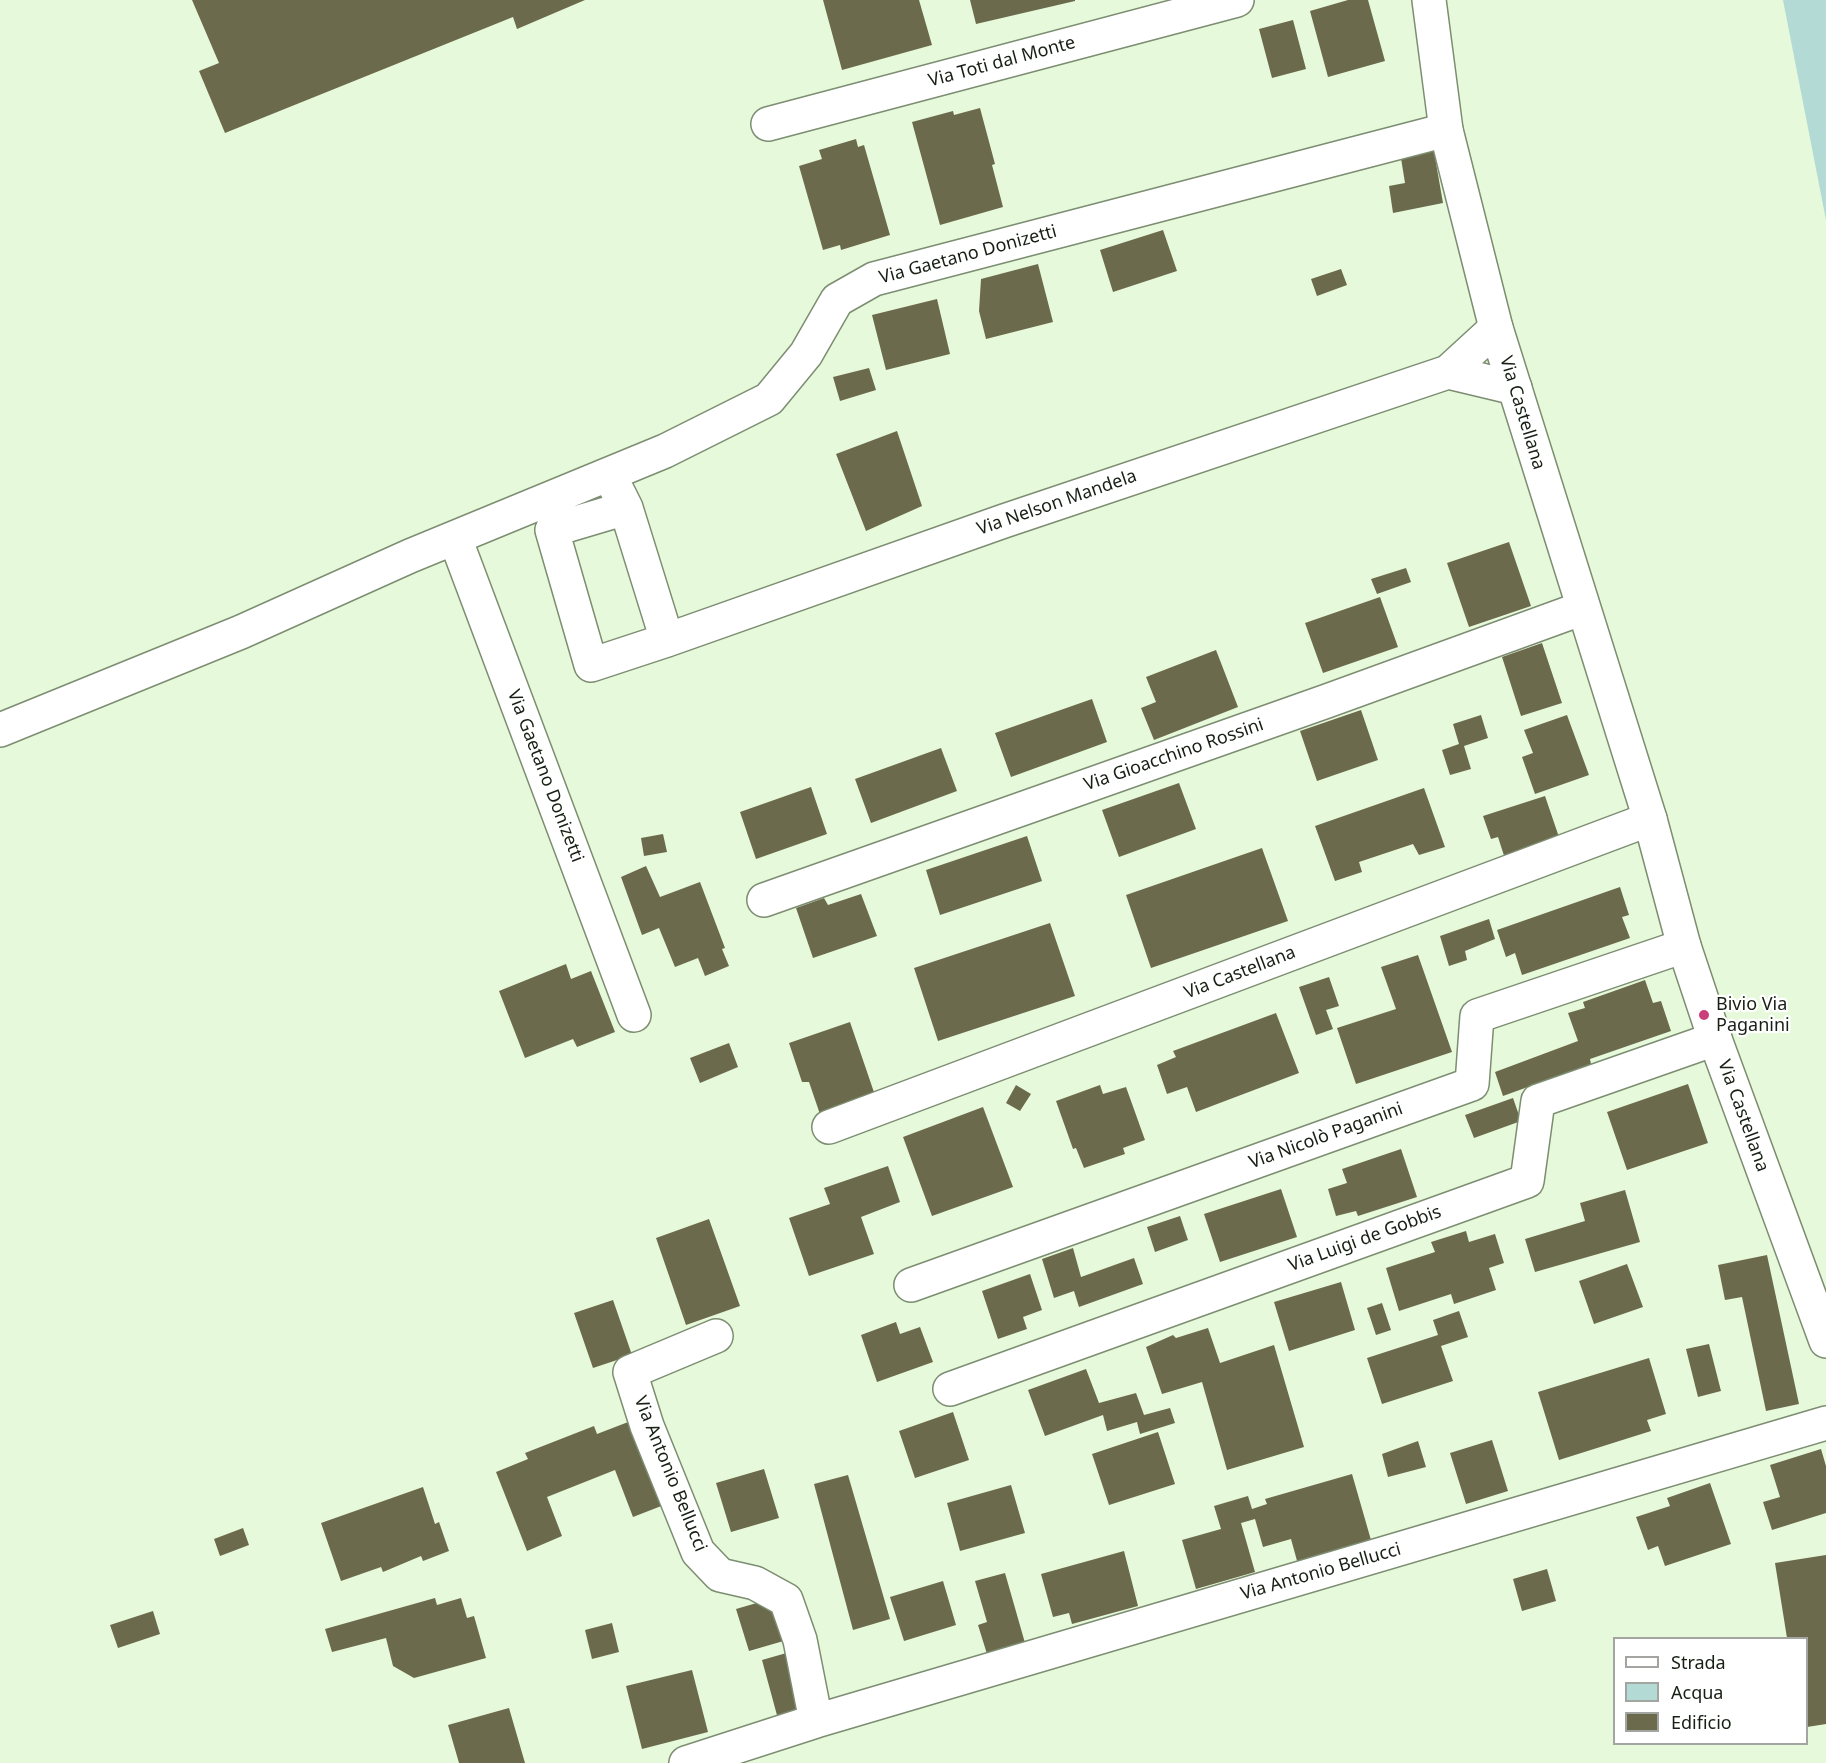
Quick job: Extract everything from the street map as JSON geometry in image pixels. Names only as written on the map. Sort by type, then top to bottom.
[{"type":"street","name":"Via Toti dal Monte","points":[[768,124],[1236,0]]},
{"type":"street","name":"Via Castellana","points":[[1429,0],[1446,130],[1496,327],[1650,819],[1684,946],[1715,1039],[1826,1341]]},
{"type":"street","name":"Via Gaetano Donizetti","points":[[0,730],[241,632],[399,561],[665,451],[768,399],[806,354],[837,300],[874,279],[1446,130]]},
{"type":"street","name":"Via Nelson Mandela","points":[[626,508],[552,530],[591,665],[1004,521],[1448,372],[1496,327]]},
{"type":"street","points":[[1448,372],[1515,388]]},
{"type":"street","points":[[609,475],[626,508],[667,640]]},
{"type":"street","name":"Via Gaetano Donizetti","points":[[455,538],[634,1015]]},
{"type":"street","name":"Via Gioacchino Rossini","points":[[764,900],[1583,608]]},
{"type":"street","name":"Via Castellana","points":[[830,1127],[1650,819]]},
{"type":"street","name":"Via Nicolò Paganini","points":[[911,1285],[1472,1084],[1477,1016],[1684,946]]},
{"type":"street","name":"Via Luigi de Gobbis","points":[[950,1389],[1527,1180],[1538,1101],[1715,1039]]},
{"type":"street","name":"Via Antonio Bellucci","points":[[716,1336],[630,1372],[647,1426],[698,1552],[720,1575],[755,1583],[786,1600],[800,1641],[816,1721]]},
{"type":"street","name":"Via Antonio Bellucci","points":[[686,1763],[816,1721],[1826,1423]]},
{"type":"water","points":[[1783,0],[1826,0],[1826,220]]},
{"type":"building","points":[[192,0],[585,0],[517,29],[513,17],[225,133],[199,71],[219,63]]},
{"type":"building","points":[[823,0],[919,0],[932,45],[842,70]]},
{"type":"building","points":[[970,0],[1075,0],[1075,1],[976,24]]},
{"type":"building","points":[[1348,0],[1368,0],[1385,61],[1328,77],[1310,11]]},
{"type":"building","points":[[1293,20],[1306,69],[1272,78],[1259,29]]},
{"type":"building","points":[[980,108],[995,164],[992,165],[1003,207],[940,225],[912,122],[953,111],[954,115]]},
{"type":"building","points":[[856,139],[858,147],[864,145],[890,235],[841,250],[840,245],[823,250],[799,166],[822,159],[819,150]]},
{"type":"building","points":[[1433,146],[1443,203],[1393,213],[1389,186],[1405,183],[1400,152]]},
{"type":"building","points":[[1163,230],[1177,271],[1113,292],[1100,250]]},
{"type":"building","points":[[1038,264],[1053,322],[986,339],[979,311],[981,279]]},
{"type":"building","points":[[1341,269],[1347,285],[1317,296],[1311,279]]},
{"type":"building","points":[[937,299],[950,354],[886,370],[872,315]]},
{"type":"building","points":[[869,368],[876,390],[840,401],[833,377]]},
{"type":"building","points":[[897,431],[922,506],[866,531],[836,454]]},
{"type":"building","points":[[1509,542],[1531,606],[1469,627],[1447,563]]},
{"type":"building","points":[[1406,568],[1411,582],[1377,594],[1371,579]]},
{"type":"building","points":[[1380,597],[1398,647],[1323,673],[1305,623]]},
{"type":"building","points":[[1542,643],[1562,703],[1521,716],[1502,657]]},
{"type":"building","points":[[1216,650],[1238,707],[1154,740],[1141,708],[1156,702],[1146,677]]},
{"type":"building","points":[[1092,699],[1107,742],[1011,777],[995,733]]},
{"type":"building","points":[[1361,710],[1378,760],[1317,781],[1300,731]]},
{"type":"building","points":[[1481,715],[1488,738],[1464,746],[1471,769],[1450,775],[1442,750],[1459,744],[1453,724]]},
{"type":"building","points":[[1567,715],[1589,775],[1535,794],[1522,757],[1533,753],[1524,730]]},
{"type":"building","points":[[941,748],[957,791],[871,823],[855,779]]},
{"type":"building","points":[[1179,783],[1196,829],[1119,857],[1102,810]]},
{"type":"building","points":[[811,787],[827,834],[756,859],[740,812]]},
{"type":"building","points":[[1424,788],[1445,847],[1419,855],[1413,844],[1359,862],[1362,872],[1335,881],[1315,826]]},
{"type":"building","points":[[1545,796],[1561,843],[1508,868],[1498,837],[1491,839],[1483,816]]},
{"type":"building","points":[[663,834],[667,852],[644,856],[641,838]]},
{"type":"building","points":[[1027,836],[1042,881],[940,915],[926,870]]},
{"type":"building","points":[[1262,848],[1288,921],[1151,968],[1126,895]]},
{"type":"building","points":[[646,866],[660,897],[700,882],[725,948],[722,949],[729,966],[705,976],[698,958],[675,967],[659,928],[642,935],[621,877]]},
{"type":"building","points":[[1620,887],[1629,915],[1622,917],[1630,938],[1522,975],[1515,953],[1506,957],[1497,930]]},
{"type":"building","points":[[861,894],[877,936],[813,958],[796,908],[824,898],[828,905]]},
{"type":"building","points":[[1489,919],[1495,939],[1465,951],[1467,960],[1449,966],[1440,936]]},
{"type":"building","points":[[1050,923],[1075,996],[938,1041],[914,968]]},
{"type":"building","points":[[1418,955],[1452,1052],[1356,1084],[1337,1028],[1396,1009],[1381,967]]},
{"type":"building","points":[[566,964],[571,979],[591,971],[615,1032],[577,1047],[573,1039],[525,1058],[499,991]]},
{"type":"building","points":[[1329,977],[1339,1006],[1326,1010],[1333,1029],[1316,1035],[1299,987]]},
{"type":"building","points":[[1645,980],[1653,1003],[1661,1001],[1671,1031],[1590,1059],[1591,1064],[1503,1096],[1495,1072],[1578,1041],[1568,1013],[1585,1008],[1583,1002]]},
{"type":"building","points":[[1276,1013],[1299,1073],[1196,1112],[1187,1087],[1167,1094],[1157,1065],[1176,1057],[1173,1051]]},
{"type":"building","points":[[850,1022],[878,1104],[823,1123],[809,1082],[802,1082],[789,1043]]},
{"type":"building","points":[[729,1043],[738,1067],[700,1083],[690,1058]]},
{"type":"building","points":[[1688,1084],[1708,1143],[1627,1170],[1607,1112]]},
{"type":"building","points":[[1016,1085],[1031,1094],[1020,1111],[1006,1103]]},
{"type":"building","points":[[1100,1085],[1103,1094],[1126,1087],[1145,1140],[1123,1148],[1125,1154],[1084,1168],[1076,1148],[1073,1149],[1056,1101]]},
{"type":"building","points":[[1513,1098],[1521,1121],[1474,1138],[1465,1115]]},
{"type":"building","points":[[983,1107],[1013,1187],[932,1216],[903,1137]]},
{"type":"building","points":[[1401,1149],[1417,1197],[1358,1216],[1356,1211],[1336,1216],[1328,1189],[1347,1183],[1342,1169]]},
{"type":"building","points":[[888,1166],[900,1202],[861,1217],[874,1254],[809,1276],[789,1218],[830,1204],[824,1188]]},
{"type":"building","points":[[1281,1189],[1297,1237],[1220,1262],[1204,1214]]},
{"type":"building","points":[[1625,1190],[1640,1242],[1535,1272],[1525,1239],[1585,1221],[1580,1203]]},
{"type":"building","points":[[1180,1216],[1188,1240],[1155,1252],[1147,1227]]},
{"type":"building","points":[[709,1219],[740,1306],[686,1325],[656,1238]]},
{"type":"building","points":[[1466,1231],[1469,1242],[1495,1234],[1504,1263],[1489,1268],[1496,1290],[1454,1304],[1451,1294],[1399,1311],[1386,1268],[1435,1252],[1431,1242]]},
{"type":"building","points":[[1073,1248],[1081,1277],[1134,1258],[1143,1284],[1079,1307],[1074,1291],[1054,1298],[1042,1259]]},
{"type":"building","points":[[1767,1255],[1799,1404],[1766,1411],[1742,1297],[1725,1300],[1718,1265]]},
{"type":"building","points":[[1627,1264],[1643,1307],[1594,1324],[1579,1281]]},
{"type":"building","points":[[1030,1274],[1042,1310],[1023,1317],[1027,1329],[998,1339],[982,1291]]},
{"type":"building","points":[[1341,1282],[1355,1330],[1289,1351],[1274,1302]]},
{"type":"building","points":[[613,1300],[632,1355],[593,1368],[574,1313]]},
{"type":"building","points":[[1382,1303],[1391,1330],[1376,1335],[1367,1308]]},
{"type":"building","points":[[1459,1311],[1468,1337],[1441,1346],[1453,1381],[1382,1404],[1367,1358],[1438,1335],[1433,1320]]},
{"type":"building","points":[[896,1322],[900,1334],[920,1327],[933,1362],[877,1382],[861,1335]]},
{"type":"building","points":[[1208,1328],[1220,1363],[1274,1345],[1304,1447],[1227,1470],[1202,1382],[1162,1394],[1146,1347],[1173,1335],[1176,1338]]},
{"type":"building","points":[[1709,1344],[1721,1391],[1698,1397],[1686,1349]]},
{"type":"building","points":[[1649,1358],[1666,1414],[1647,1420],[1651,1431],[1559,1460],[1538,1392]]},
{"type":"building","points":[[1086,1369],[1099,1403],[1136,1393],[1144,1415],[1170,1408],[1175,1423],[1140,1434],[1137,1422],[1107,1431],[1103,1415],[1045,1436],[1028,1390]]},
{"type":"building","points":[[953,1412],[969,1460],[915,1478],[899,1431]]},
{"type":"building","points":[[636,1419],[669,1503],[633,1517],[615,1470],[547,1497],[562,1536],[527,1551],[496,1472],[528,1459],[525,1453],[594,1426],[597,1434]]},
{"type":"building","points":[[1158,1432],[1175,1484],[1109,1505],[1092,1454]]},
{"type":"building","points":[[1492,1440],[1508,1491],[1466,1504],[1450,1453]]},
{"type":"building","points":[[1418,1441],[1426,1467],[1388,1477],[1382,1454]]},
{"type":"building","points":[[1821,1449],[1826,1466],[1826,1513],[1772,1530],[1763,1502],[1780,1497],[1770,1465]]},
{"type":"building","points":[[764,1469],[779,1518],[731,1532],[716,1483]]},
{"type":"building","points":[[1352,1474],[1373,1547],[1299,1568],[1291,1539],[1263,1547],[1255,1519],[1241,1523],[1255,1572],[1196,1589],[1182,1540],[1221,1529],[1214,1506],[1248,1496],[1252,1509],[1267,1504],[1265,1499]]},
{"type":"building","points":[[848,1475],[890,1619],[853,1630],[814,1484]]},
{"type":"building","points":[[1710,1483],[1731,1544],[1665,1566],[1658,1546],[1648,1550],[1636,1517],[1670,1506],[1667,1498]]},
{"type":"building","points":[[1011,1485],[1025,1533],[960,1551],[947,1503]]},
{"type":"building","points":[[423,1487],[435,1524],[439,1522],[449,1551],[423,1561],[421,1556],[383,1572],[381,1567],[341,1581],[321,1523]]},
{"type":"building","points":[[243,1528],[249,1545],[220,1556],[214,1539]]},
{"type":"building","points":[[1124,1551],[1138,1606],[1072,1624],[1069,1613],[1053,1617],[1041,1574]]},
{"type":"building","points":[[1826,1555],[1826,1724],[1808,1727],[1808,1637],[1787,1637],[1775,1563]]},
{"type":"building","points":[[1547,1569],[1556,1601],[1522,1611],[1513,1579]]},
{"type":"building","points":[[1005,1573],[1025,1643],[987,1654],[978,1625],[987,1622],[975,1581]]},
{"type":"building","points":[[943,1581],[956,1625],[904,1641],[890,1597]]},
{"type":"building","points":[[435,1598],[437,1605],[461,1598],[467,1618],[474,1616],[486,1658],[414,1678],[393,1666],[386,1638],[332,1652],[325,1629]]},
{"type":"building","points":[[774,1598],[787,1640],[749,1651],[736,1609]]},
{"type":"building","points":[[153,1611],[160,1634],[118,1648],[110,1625]]},
{"type":"building","points":[[612,1623],[619,1652],[592,1659],[585,1630]]},
{"type":"building","points":[[790,1652],[806,1711],[778,1719],[762,1660]]},
{"type":"building","points":[[692,1670],[708,1732],[642,1749],[626,1686]]},
{"type":"building","points":[[509,1708],[525,1763],[459,1763],[448,1725]]},
{"type":"place","name":"Bivio Via Paganini","points":[[1704,1015]]}]
